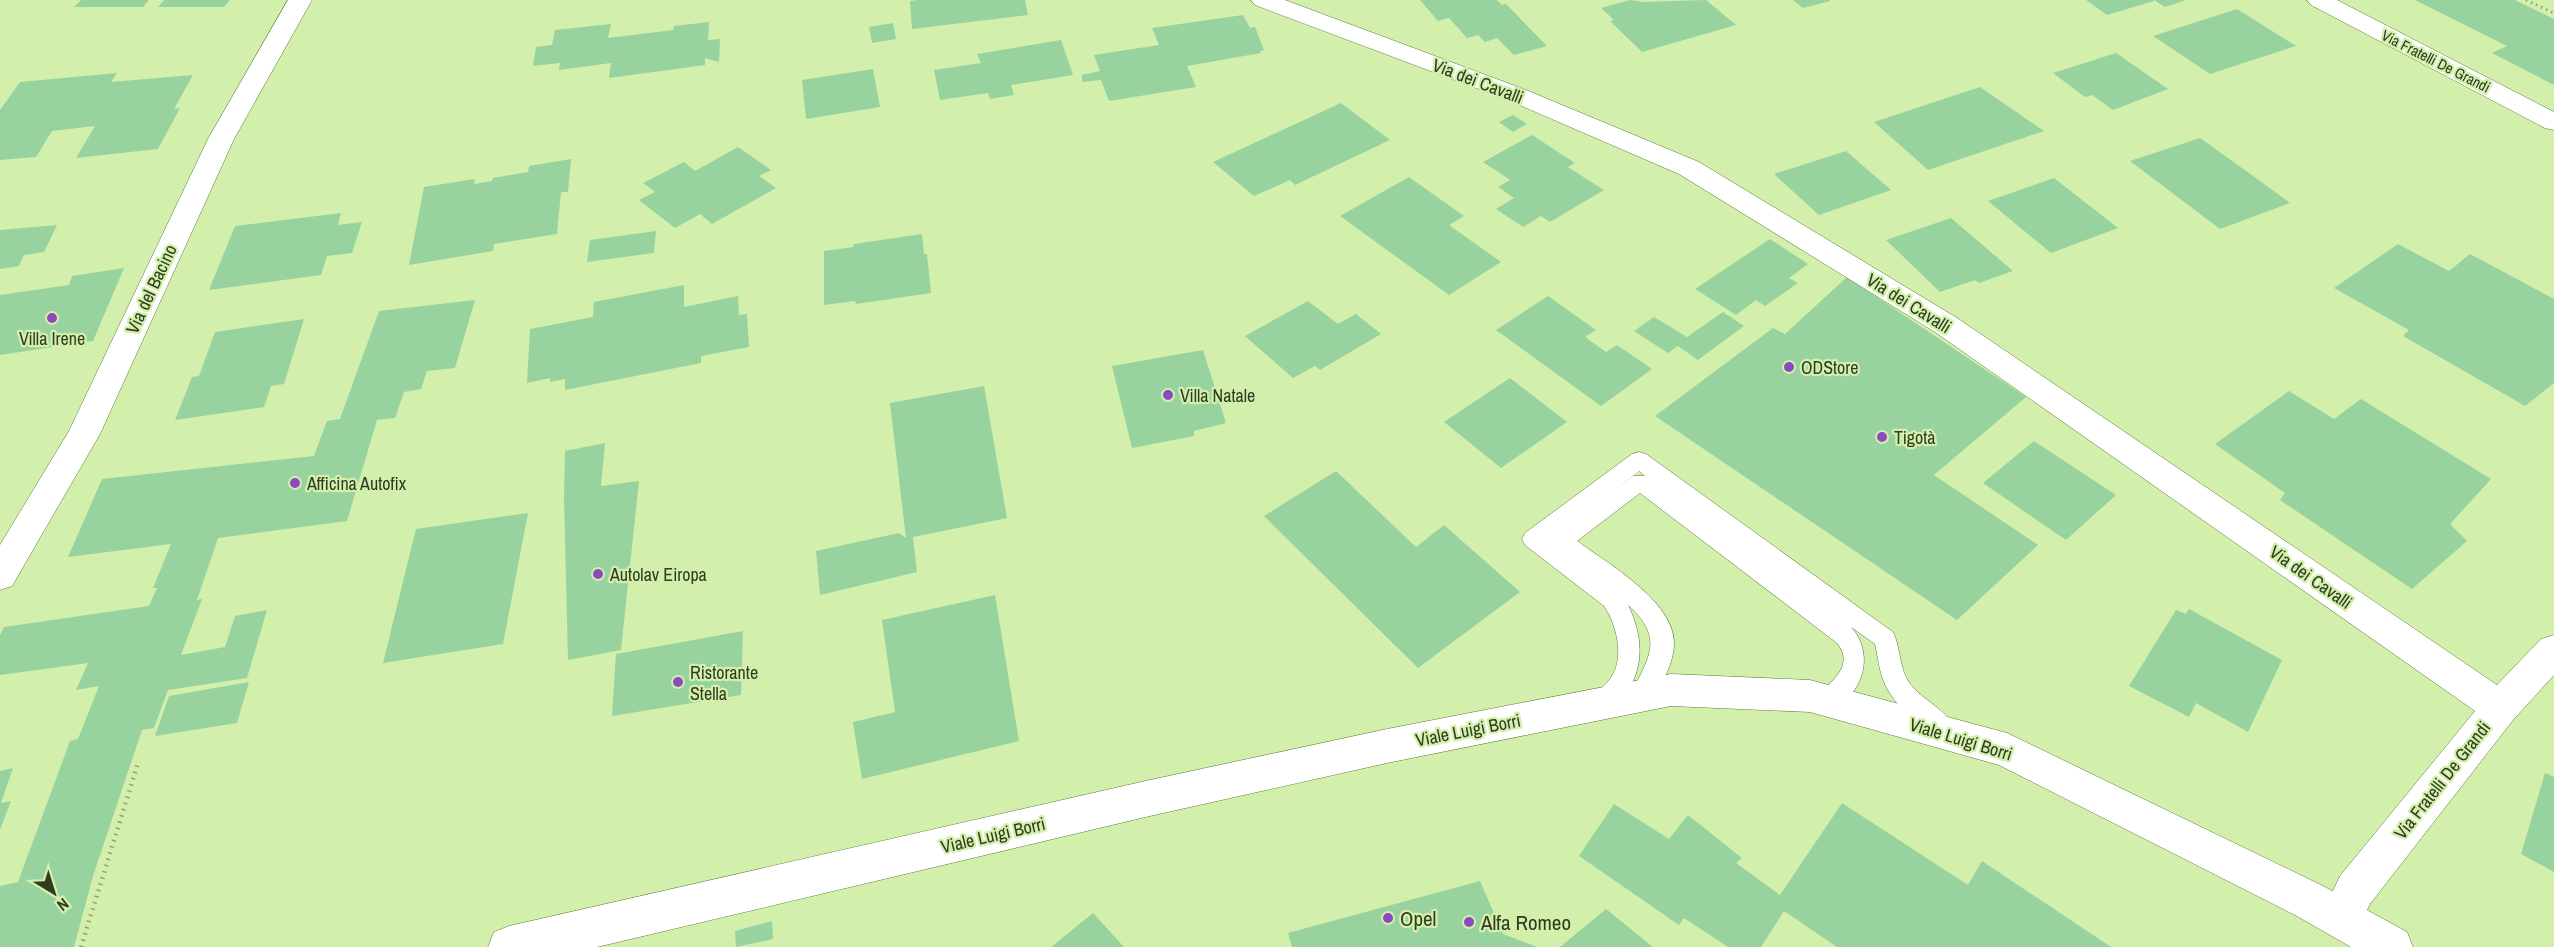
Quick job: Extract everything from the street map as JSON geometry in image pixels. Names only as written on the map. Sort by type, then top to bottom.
[{"type":"street","name":"Via del Bacino","points":[[0,576],[84,434],[221,139],[300,0]]},
{"type":"street","name":"Via dei Cavalli","points":[[1263,0],[1517,95],[1689,168],[1947,325],[2500,708]]},
{"type":"street","name":"Via Fratelli De Grandi","points":[[2319,0],[2554,122]]},
{"type":"street","name":"Via Fratelli De Grandi","points":[[2341,918],[2355,890],[2500,708],[2554,650]]},
{"type":"street","name":"Viale Luigi Borri","points":[[509,947],[1150,798],[1387,746],[1671,690],[1810,696],[2007,750],[2341,918],[2392,947]]},
{"type":"lane","points":[[1601,704],[1624,677],[1628,660],[1625,627],[1619,608],[1612,599],[1533,540],[1639,460],[1885,639],[1895,681],[1899,687],[1908,698],[1952,735]]},
{"type":"lane","points":[[1642,696],[1658,672],[1661,649],[1659,623],[1641,604],[1561,541],[1640,482],[1826,619],[1846,637],[1852,648],[1848,682],[1843,692],[1827,701]]},
{"type":"path","points":[[2526,0],[2554,14]]},
{"type":"path","points":[[81,947],[138,763]]},
{"type":"building","points":[[81,0],[149,0],[143,7],[74,7]]},
{"type":"building","points":[[164,0],[230,0],[224,7],[158,7]]},
{"type":"building","points":[[1025,0],[1028,15],[912,29],[910,1]]},
{"type":"building","points":[[1420,0],[1497,0],[1502,5],[1506,4],[1547,46],[1514,55],[1497,38],[1485,42],[1478,35],[1467,38],[1449,18],[1438,21]]},
{"type":"building","points":[[1630,0],[1643,2],[1706,0],[1736,25],[1642,52],[1610,21],[1614,20],[1601,8]]},
{"type":"building","points":[[1793,0],[1830,0],[1830,1],[1803,8]]},
{"type":"building","points":[[2086,0],[2153,0],[2154,1],[2107,15]]},
{"type":"building","points":[[2154,0],[2186,0],[2165,7]]},
{"type":"building","points":[[2415,0],[2515,0],[2554,19],[2554,85],[2492,53],[2507,46]]},
{"type":"building","points":[[2237,9],[2296,46],[2210,74],[2153,36]]},
{"type":"building","points":[[1243,15],[1250,28],[1255,27],[1264,50],[1260,51],[1261,53],[1187,66],[1196,87],[1109,101],[1101,80],[1082,82],[1082,75],[1100,71],[1094,55],[1159,45],[1152,28]]},
{"type":"building","points":[[709,22],[708,40],[720,39],[719,62],[705,58],[705,65],[609,78],[611,63],[559,70],[560,63],[533,66],[536,47],[552,45],[555,30],[611,24],[608,38],[673,30],[674,26]]},
{"type":"building","points":[[893,23],[896,39],[872,43],[869,27]]},
{"type":"building","points":[[1061,40],[1073,75],[1011,85],[1014,95],[990,99],[988,93],[940,100],[934,70],[981,63],[977,54]]},
{"type":"building","points":[[2116,53],[2168,89],[2113,110],[2092,95],[2085,97],[2053,73]]},
{"type":"building","points":[[873,69],[880,107],[806,119],[802,80]]},
{"type":"building","points":[[117,73],[111,82],[193,75],[174,109],[180,108],[158,149],[76,158],[95,126],[52,131],[36,157],[0,160],[0,110],[20,82]]},
{"type":"building","points":[[1980,87],[2044,131],[1928,170],[1874,122]]},
{"type":"building","points":[[1341,103],[1390,140],[1295,185],[1290,180],[1254,196],[1213,162]]},
{"type":"building","points":[[1513,115],[1527,124],[1513,132],[1499,122]]},
{"type":"building","points":[[1532,135],[1575,163],[1568,167],[1604,190],[1550,222],[1541,216],[1523,227],[1496,209],[1514,198],[1498,187],[1510,180],[1483,162]]},
{"type":"building","points":[[2200,138],[2290,203],[2220,229],[2130,161]]},
{"type":"building","points":[[738,147],[771,170],[759,176],[776,188],[712,224],[700,214],[675,228],[639,200],[655,192],[643,183],[684,162],[695,171]]},
{"type":"building","points":[[1846,151],[1891,190],[1819,215],[1774,174]]},
{"type":"building","points":[[571,159],[568,192],[561,192],[557,234],[494,244],[493,251],[409,265],[424,187],[475,179],[474,184],[492,181],[493,178],[528,172],[529,166]]},
{"type":"building","points":[[1409,177],[1464,216],[1449,225],[1501,262],[1449,295],[1340,216]]},
{"type":"building","points":[[2054,178],[2118,228],[2051,253],[1988,201]]},
{"type":"building","points":[[341,213],[338,225],[362,222],[352,253],[327,256],[321,275],[209,290],[235,226]]},
{"type":"building","points":[[1951,218],[2013,271],[1979,283],[1975,280],[1940,292],[1886,240]]},
{"type":"building","points":[[57,225],[44,252],[24,255],[19,266],[0,269],[0,230]]},
{"type":"building","points":[[656,231],[654,253],[587,262],[590,240]]},
{"type":"building","points":[[922,234],[924,254],[927,254],[931,293],[856,304],[855,301],[824,305],[824,251]]},
{"type":"building","points":[[1770,239],[1808,264],[1789,278],[1798,283],[1765,306],[1756,300],[1736,315],[1695,289]]},
{"type":"building","points":[[2398,244],[2449,271],[2470,254],[2554,299],[2554,383],[2525,406],[2403,336],[2409,330],[2334,288]]},
{"type":"building","name":"Villa Irene","points":[[124,268],[93,341],[0,355],[0,295],[69,285],[72,276]]},
{"type":"building","name":"Tigotà","points":[[1847,277],[2026,397],[1934,475],[2038,545],[1957,620],[1655,416],[1773,328],[1785,334]]},
{"type":"building","points":[[684,285],[684,307],[738,296],[739,315],[747,314],[749,347],[701,356],[701,363],[565,390],[565,379],[550,382],[550,378],[527,383],[530,329],[593,317],[594,302]]},
{"type":"building","points":[[1548,296],[1596,330],[1585,337],[1606,352],[1617,345],[1652,369],[1601,406],[1496,330]]},
{"type":"building","points":[[475,300],[455,368],[427,371],[421,389],[404,392],[395,418],[377,420],[347,521],[218,538],[197,600],[202,599],[181,655],[225,647],[235,616],[267,610],[247,678],[168,690],[154,728],[142,730],[93,876],[74,947],[0,947],[0,886],[18,882],[70,741],[78,739],[99,686],[76,690],[88,663],[0,675],[0,635],[4,627],[149,606],[157,588],[153,588],[171,544],[68,557],[102,479],[314,456],[327,421],[340,419],[379,311]]},
{"type":"building","points":[[1308,301],[1338,324],[1356,314],[1381,334],[1320,370],[1315,366],[1293,378],[1245,336]]},
{"type":"building","points":[[1723,312],[1744,326],[1698,360],[1678,346],[1668,353],[1634,331],[1654,317],[1687,337]]},
{"type":"building","points":[[304,319],[284,384],[271,386],[264,407],[175,420],[192,377],[199,376],[215,332]]},
{"type":"building","name":"Villa Natale","points":[[1203,350],[1226,423],[1194,431],[1194,436],[1132,448],[1112,366]]},
{"type":"building","points":[[1510,378],[1567,422],[1501,468],[1444,422]]},
{"type":"building","points":[[984,386],[1007,518],[913,537],[917,572],[820,595],[816,551],[899,533],[906,538],[890,403]]},
{"type":"building","points":[[2289,391],[2334,419],[2361,399],[2491,479],[2450,524],[2467,541],[2412,589],[2280,500],[2285,493],[2215,444]]},
{"type":"building","points":[[2034,441],[2116,495],[2066,540],[1983,483]]},
{"type":"building","name":"Autolav Eiropa","points":[[605,443],[601,486],[639,481],[621,650],[568,660],[565,451]]},
{"type":"building","points":[[1336,471],[1416,547],[1444,525],[1520,592],[1418,668],[1264,516]]},
{"type":"building","points":[[528,513],[503,644],[383,663],[416,529]]},
{"type":"building","points":[[995,595],[1019,741],[862,779],[853,722],[895,712],[882,620]]},
{"type":"building","points":[[2189,609],[2282,660],[2248,732],[2196,703],[2189,717],[2129,686],[2176,610],[2186,614]]},
{"type":"building","points":[[743,631],[741,695],[612,716],[616,654]]},
{"type":"building","points":[[249,682],[237,723],[155,736],[169,696]]},
{"type":"building","points":[[13,768],[1,803],[11,801],[0,830],[0,771]]},
{"type":"building","points":[[2545,773],[2554,777],[2554,872],[2521,854]]},
{"type":"building","points":[[1842,803],[1968,885],[1982,861],[2111,947],[1837,947],[1784,911],[1761,947],[1728,947],[1684,918],[1679,925],[1579,856],[1614,804],[1669,839],[1688,815],[1742,858],[1736,863],[1780,895]]},
{"type":"building","points":[[1480,881],[1503,934],[1537,947],[1292,947],[1288,933]]},
{"type":"building","points":[[1606,909],[1653,947],[1560,947]]},
{"type":"building","points":[[1093,913],[1124,947],[1051,947]]},
{"type":"building","points":[[772,921],[773,939],[736,947],[735,931]]},
{"type":"place","name":"Villa Irene","points":[[52,318]]},
{"type":"place","name":"ODStore","points":[[1789,367]]},
{"type":"place","name":"Villa Natale","points":[[1168,395]]},
{"type":"place","name":"Tigotà","points":[[1882,437]]},
{"type":"place","name":"Afficina Autofix","points":[[295,483]]},
{"type":"place","name":"Autolav Eiropa","points":[[598,574]]},
{"type":"place","name":"Ristorante Stella","points":[[678,682]]},
{"type":"place","name":"Opel","points":[[1388,918]]},
{"type":"place","name":"Alfa Romeo","points":[[1469,922]]}]
